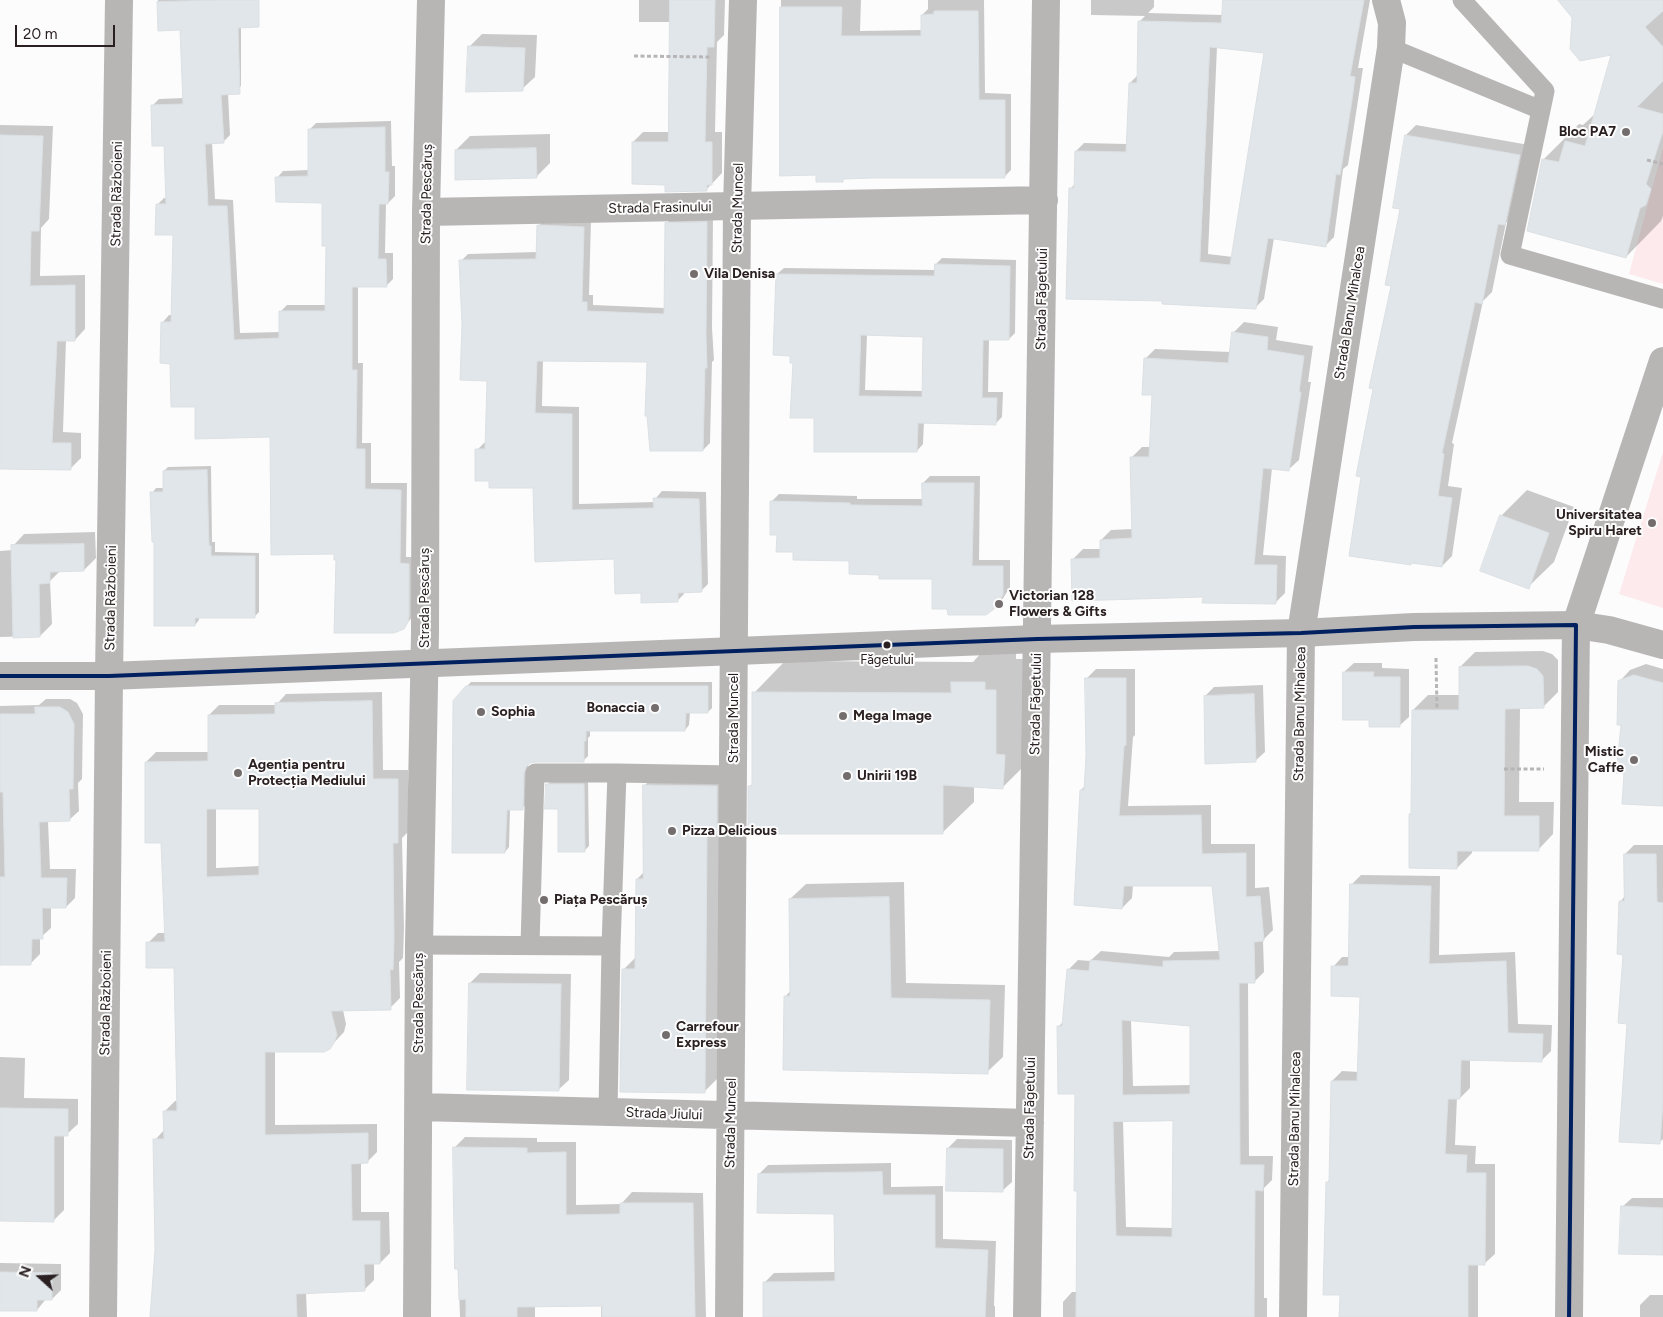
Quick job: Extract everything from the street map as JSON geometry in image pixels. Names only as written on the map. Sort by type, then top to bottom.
[{"type":"street","name":"Strada Războieni","points":[[103,1317],[109,676],[119,0]]},
{"type":"street","name":"Strada Pescăruș","points":[[417,1317],[424,663],[426,212],[431,0]]},
{"type":"street","name":"Strada Muncel","points":[[729,1317],[738,207],[743,0]]},
{"type":"street","name":"Strada Făgetului","points":[[1026,1317],[1038,639],[1046,0]]},
{"type":"street","name":"Strada Banu Mihalcea","points":[[1293,1317],[1301,633],[1391,48],[1392,23],[1386,0]]},
{"type":"street","name":"Strada Frasinului","points":[[426,212],[1044,200]]},
{"type":"street","points":[[1569,1317],[1576,625],[1663,361]]},
{"type":"street","points":[[0,676],[109,676],[1038,639],[1301,633],[1435,627],[1576,625],[1609,630],[1663,645]]},
{"type":"street","name":"Strada Jiului","points":[[418,1107],[1030,1123]]},
{"type":"lane","points":[[1462,0],[1545,91],[1510,255],[1663,299]]},
{"type":"lane","points":[[1391,48],[1542,110]]},
{"type":"lane","points":[[530,945],[535,773],[734,775]]},
{"type":"lane","points":[[608,1112],[617,773]]},
{"type":"lane","points":[[420,945],[611,946]]},
{"type":"path","points":[[634,56],[718,57]]},
{"type":"path","points":[[1647,160],[1663,164]]},
{"type":"path","points":[[1435,627],[1437,710]]},
{"type":"path","points":[[1504,769],[1548,770]]},
{"type":"shaded area","points":[[1663,148],[1663,284],[1629,274]]},
{"type":"shaded area","name":"Universitatea Spiru Haret","points":[[1663,452],[1663,608],[1619,594]]},
{"type":"building","points":[[259,0],[259,27],[238,28],[240,94],[221,95],[224,143],[205,144],[208,206],[227,206],[234,340],[279,338],[279,311],[325,311],[326,246],[322,246],[322,203],[276,202],[275,177],[308,176],[308,129],[385,127],[385,172],[389,172],[388,204],[379,204],[378,259],[386,259],[387,287],[352,287],[352,370],[357,370],[356,449],[365,449],[365,489],[401,490],[400,563],[409,564],[409,616],[404,629],[394,633],[334,633],[336,560],[334,560],[334,554],[271,555],[270,437],[195,439],[195,407],[171,407],[170,364],[160,363],[161,322],[171,322],[173,235],[155,235],[156,204],[166,204],[164,146],[152,146],[151,105],[183,104],[180,30],[158,31],[157,2]]},
{"type":"building","points":[[670,0],[715,0],[714,47],[707,47],[705,142],[712,142],[712,185],[707,185],[707,191],[665,192],[665,185],[632,184],[632,142],[668,142]]},
{"type":"building","points":[[1223,0],[1364,0],[1350,76],[1355,77],[1352,100],[1340,175],[1336,174],[1326,247],[1268,238],[1256,309],[1162,304],[1162,301],[1066,299],[1069,188],[1074,188],[1075,151],[1126,152],[1129,83],[1137,83],[1138,21],[1221,23]],"holes":[[[1210,47],[1264,53],[1230,265],[1200,262]]]},
{"type":"building","name":"Bloc PA7","points":[[1558,0],[1663,0],[1663,11],[1645,27],[1663,47],[1663,81],[1637,107],[1663,114],[1663,131],[1646,184],[1651,189],[1646,205],[1640,208],[1626,258],[1527,231],[1542,159],[1559,162],[1565,141],[1585,146],[1611,55],[1580,61],[1570,49],[1572,18]]},
{"type":"building","points":[[780,7],[842,7],[841,36],[921,36],[921,15],[934,14],[934,11],[978,11],[979,100],[1005,100],[1005,178],[873,178],[843,179],[843,182],[816,182],[816,175],[780,176]]},
{"type":"building","points":[[468,46],[525,48],[523,91],[466,92]]},
{"type":"building","points":[[0,135],[43,136],[39,231],[31,231],[30,286],[75,285],[75,341],[57,341],[52,443],[71,443],[71,470],[0,469]]},
{"type":"building","points":[[1405,135],[1520,155],[1505,225],[1498,224],[1482,304],[1475,302],[1442,453],[1444,454],[1438,496],[1452,498],[1442,567],[1411,563],[1411,565],[1349,556],[1361,477],[1356,476],[1373,389],[1369,388],[1391,286],[1385,285],[1400,209],[1393,208]]},
{"type":"building","points":[[536,148],[537,178],[455,180],[455,150]]},
{"type":"building","points":[[707,222],[707,368],[705,368],[703,451],[650,451],[647,416],[645,416],[647,362],[537,361],[535,413],[572,414],[572,510],[654,508],[653,498],[699,499],[702,592],[678,593],[678,602],[641,603],[641,593],[615,594],[614,559],[535,562],[533,488],[489,488],[489,481],[475,481],[475,449],[485,449],[487,381],[460,380],[462,325],[459,260],[536,259],[537,225],[584,227],[582,302],[587,302],[587,311],[664,314],[665,223]]},
{"type":"building","points":[[935,264],[1010,266],[1009,340],[983,340],[982,398],[997,398],[996,425],[918,423],[917,452],[814,452],[814,418],[790,418],[793,363],[790,363],[790,356],[773,355],[776,274],[934,276]],"holes":[[[861,335],[923,337],[922,397],[859,396]]]},
{"type":"building","points":[[1232,332],[1268,337],[1267,350],[1304,356],[1299,392],[1301,392],[1289,471],[1263,468],[1254,565],[1277,565],[1276,604],[1202,603],[1203,597],[1072,601],[1071,559],[1100,558],[1100,540],[1132,538],[1130,457],[1149,457],[1152,395],[1142,395],[1144,358],[1228,363]]},
{"type":"building","points":[[207,470],[209,546],[211,546],[211,556],[255,556],[255,618],[195,618],[195,626],[154,626],[154,542],[152,542],[150,492],[163,492],[163,471]]},
{"type":"building","points":[[922,483],[974,483],[972,566],[1003,566],[1003,595],[994,609],[986,615],[948,615],[947,609],[932,609],[932,579],[879,579],[879,575],[849,574],[849,561],[793,560],[793,552],[776,552],[777,535],[770,535],[770,501],[922,506]]},
{"type":"building","points":[[1500,515],[1549,533],[1529,589],[1480,571]]},
{"type":"building","points":[[84,544],[84,571],[50,572],[50,583],[39,584],[40,637],[13,638],[11,545]]},
{"type":"building","points":[[1528,666],[1537,669],[1543,676],[1544,708],[1505,709],[1504,816],[1539,816],[1539,851],[1457,851],[1457,869],[1409,868],[1412,710],[1459,710],[1459,667]]},
{"type":"building","points":[[1343,672],[1374,672],[1373,677],[1400,677],[1400,727],[1369,727],[1369,720],[1343,720]]},
{"type":"building","points":[[1634,675],[1663,683],[1663,806],[1622,804],[1624,774],[1616,773],[1621,725],[1617,725],[1618,681]]},
{"type":"building","points":[[1085,678],[1126,678],[1126,745],[1124,746],[1119,816],[1201,815],[1202,854],[1246,853],[1246,897],[1260,896],[1264,941],[1254,942],[1255,983],[1239,983],[1240,1165],[1264,1165],[1263,1191],[1255,1190],[1254,1317],[1076,1317],[1077,1191],[1074,1191],[1075,1094],[1058,1094],[1057,1026],[1062,1026],[1067,969],[1089,971],[1090,960],[1163,967],[1163,961],[1220,960],[1212,886],[1124,886],[1122,909],[1074,905],[1080,790],[1084,790],[1086,756]],"holes":[[[1122,1020],[1190,1026],[1190,1094],[1123,1095]],[[1173,1121],[1172,1237],[1116,1236],[1113,1122]]]},
{"type":"building","name":"Unirii 19B","points":[[951,682],[985,682],[985,690],[996,690],[996,754],[1005,755],[1003,789],[943,785],[943,834],[748,834],[748,786],[752,786],[752,692],[951,693]]},
{"type":"building","points":[[466,686],[708,686],[708,713],[686,713],[685,731],[586,731],[584,762],[535,762],[530,763],[526,767],[524,773],[523,810],[507,810],[505,853],[452,853],[453,701]]},
{"type":"building","points":[[1254,694],[1256,762],[1205,764],[1204,696]]},
{"type":"building","points":[[372,701],[373,779],[398,779],[398,843],[393,843],[394,939],[393,970],[390,969],[391,1010],[331,1011],[337,1035],[330,1049],[324,1052],[265,1052],[265,1135],[368,1133],[368,1163],[351,1164],[352,1221],[380,1221],[380,1264],[364,1264],[365,1291],[296,1294],[297,1317],[150,1317],[155,1250],[153,1139],[164,1139],[163,1111],[177,1111],[174,968],[146,968],[146,942],[165,942],[161,843],[145,843],[145,762],[208,761],[208,715],[275,714],[275,703]],"holes":[[[207,809],[259,809],[259,875],[207,877]]]},
{"type":"building","points":[[35,707],[60,707],[68,712],[74,724],[73,789],[69,789],[70,821],[39,822],[41,878],[67,878],[66,908],[42,908],[43,939],[32,939],[31,965],[0,965],[0,877],[5,877],[3,792],[0,792],[0,714],[35,714]]},
{"type":"building","points":[[546,784],[584,784],[585,852],[558,852],[558,809],[545,809]]},
{"type":"building","points":[[643,785],[717,786],[717,834],[707,834],[705,1093],[620,1092],[622,969],[635,969],[636,879],[643,879]]},
{"type":"building","points":[[1624,854],[1656,854],[1657,902],[1663,903],[1663,1102],[1660,1144],[1619,1142],[1627,1024],[1618,1023],[1623,955],[1617,954],[1619,901],[1624,901]]},
{"type":"building","points":[[1350,884],[1431,886],[1429,964],[1506,961],[1508,1033],[1543,1034],[1542,1062],[1461,1060],[1460,1099],[1448,1099],[1445,1154],[1467,1155],[1466,1173],[1486,1173],[1485,1265],[1468,1265],[1468,1317],[1339,1317],[1340,1295],[1323,1295],[1326,1182],[1329,1182],[1331,1081],[1357,1081],[1360,997],[1331,996],[1331,966],[1348,966]]},
{"type":"building","points":[[889,897],[891,998],[990,1000],[988,1074],[783,1070],[784,996],[790,996],[789,899]]},
{"type":"building","points":[[469,983],[561,984],[559,1091],[467,1090]]},
{"type":"building","points":[[0,1108],[68,1109],[68,1136],[54,1136],[54,1222],[0,1221]]},
{"type":"building","points":[[453,1147],[527,1148],[527,1153],[566,1152],[566,1215],[620,1214],[620,1203],[693,1203],[695,1317],[602,1317],[602,1306],[517,1307],[517,1317],[466,1317],[466,1299],[459,1300],[458,1269],[455,1269]]},
{"type":"building","points":[[947,1148],[1003,1149],[1003,1192],[946,1191]]},
{"type":"building","points":[[882,1172],[883,1195],[935,1195],[935,1248],[988,1250],[985,1317],[763,1317],[763,1282],[835,1281],[834,1214],[757,1213],[758,1174]]},
{"type":"building","points":[[1621,1206],[1663,1208],[1663,1255],[1619,1254]]},
{"type":"building","points":[[0,1272],[52,1273],[52,1300],[37,1300],[37,1311],[0,1311]]},
{"type":"transit line","points":[[0,676],[109,676],[1037,639],[1301,633],[1414,627],[1576,625],[1569,1317]]},
{"type":"place","name":"Bloc PA7","points":[[1626,132]]},
{"type":"place","name":"Vila Denisa","points":[[694,274]]},
{"type":"place","name":"Universitatea Spiru Haret","points":[[1652,523]]},
{"type":"place","name":"Victorian 128 Flowers & Gifts","points":[[999,604]]},
{"type":"place","name":"Făgetului","points":[[887,645]]},
{"type":"place","name":"Bonaccia","points":[[655,708]]},
{"type":"place","name":"Sophia","points":[[481,712]]},
{"type":"place","name":"Mega Image","points":[[843,716]]},
{"type":"place","name":"Mistic Caffe","points":[[1634,760]]},
{"type":"place","name":"Agenția pentru Protecția Mediului","points":[[238,773]]},
{"type":"place","name":"Unirii 19B","points":[[847,776]]},
{"type":"place","name":"Pizza Delicious","points":[[672,831]]},
{"type":"place","name":"Piața Pescăruș","points":[[544,900]]},
{"type":"place","name":"Carrefour Express","points":[[666,1035]]}]
